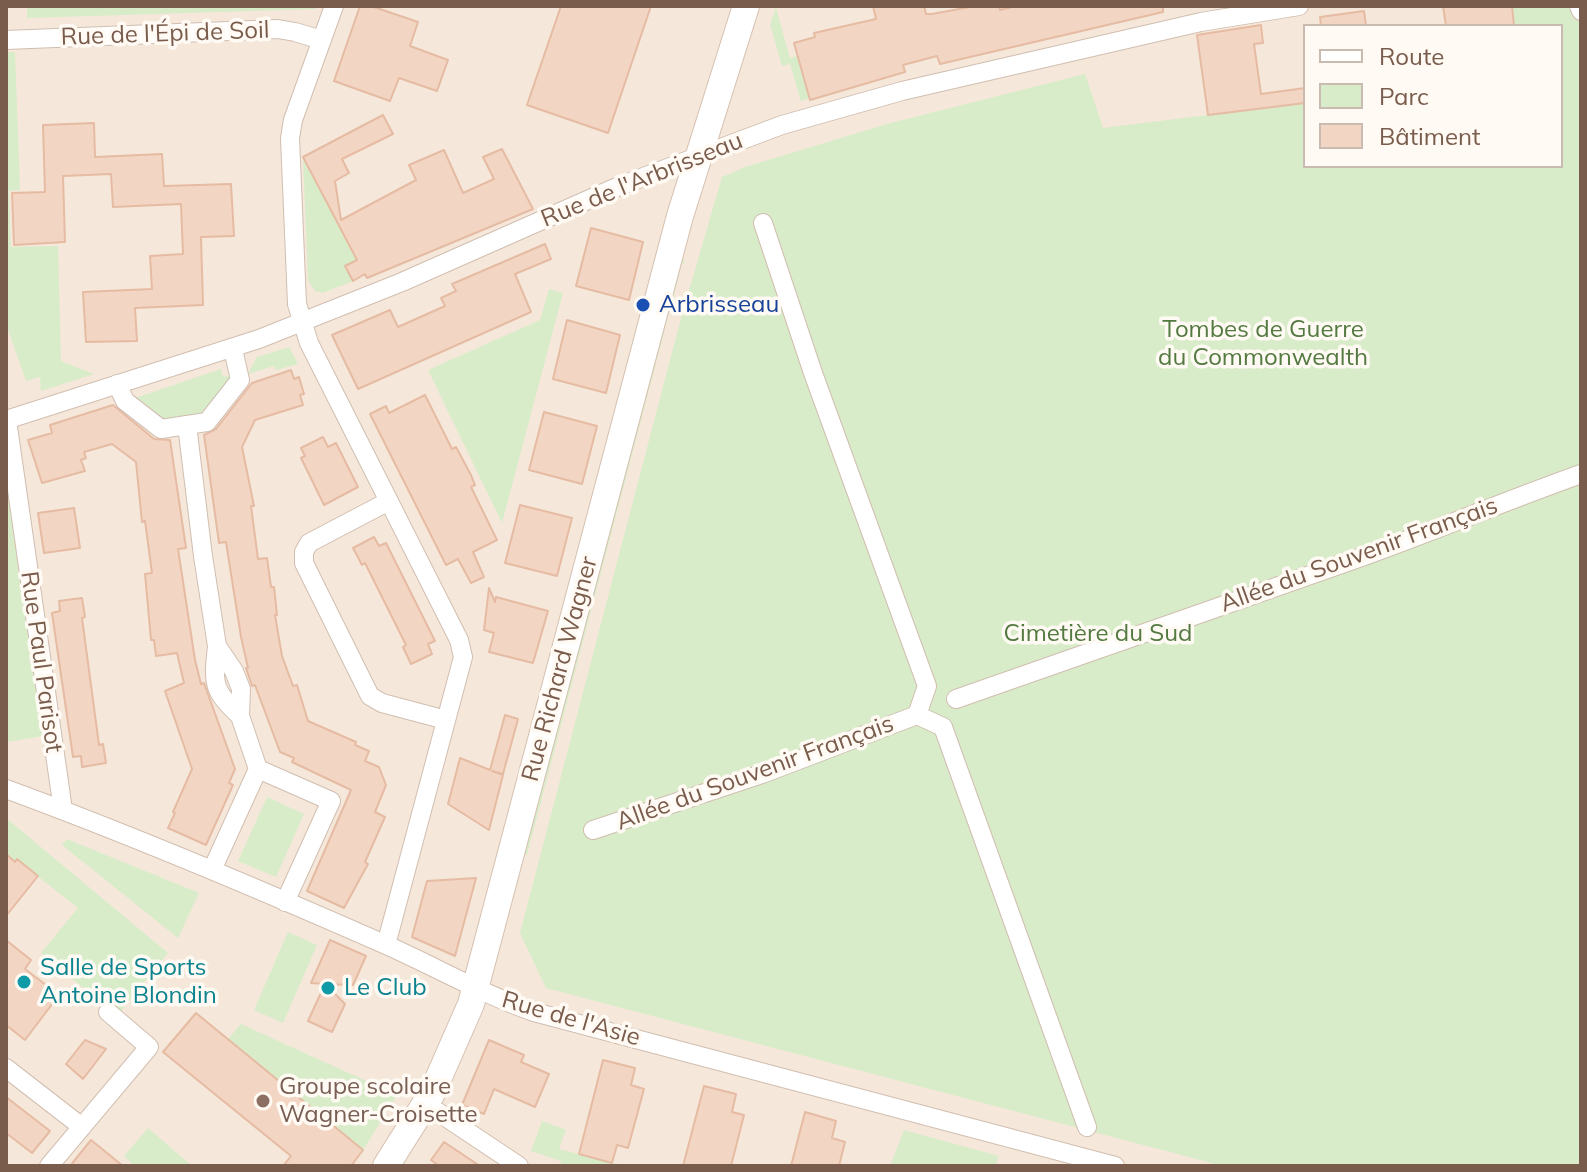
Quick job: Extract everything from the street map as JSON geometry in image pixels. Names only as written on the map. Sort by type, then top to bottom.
[{"type":"street","points":[[334,6],[293,120],[290,138],[297,304],[301,323],[462,648],[462,665],[386,945]]},
{"type":"street","name":"Rue Richard Wagner","points":[[386,1166],[426,1104],[449,1058],[476,988],[665,269],[746,6]]},
{"type":"street","name":"Rue de l'Arbrisseau","points":[[6,420],[233,349],[402,282],[617,187],[782,125],[879,96],[1199,14],[1299,6]]},
{"type":"street","name":"Rue de l'Épi de Soil","points":[[6,40],[278,29],[322,40]]},
{"type":"street","points":[[763,223],[813,373],[927,686],[917,715],[943,727]]},
{"type":"street","points":[[117,384],[125,401],[161,429],[207,422],[240,380],[233,349]]},
{"type":"street","name":"Rue Paul Parisot","points":[[6,420],[63,810]]},
{"type":"street","points":[[187,425],[217,646],[234,671],[241,689],[240,716],[258,769],[212,870]]},
{"type":"street","name":"Allée du Souvenir Français","points":[[956,699],[1336,566],[1581,474]]},
{"type":"street","points":[[389,501],[309,543],[304,552],[304,563],[370,696],[382,703],[446,720]]},
{"type":"street","points":[[927,686],[956,699],[943,727],[1087,1127]]},
{"type":"street","name":"Allée du Souvenir Français","points":[[593,830],[762,774],[917,715]]},
{"type":"street","points":[[258,769],[331,801],[285,902]]},
{"type":"street","name":"Rue de l'Asie","points":[[6,789],[212,870],[534,1012],[1077,1162],[1115,1166]]},
{"type":"street","points":[[49,1166],[149,1047],[108,1012]]},
{"type":"street","points":[[6,1068],[82,1127]]},
{"type":"street","points":[[426,1104],[519,1166]]},
{"type":"shaded area","points":[[6,6],[1581,6],[1581,1166],[6,1166]]},
{"type":"green space","points":[[27,6],[318,6],[316,9],[27,18]]},
{"type":"green space","name":"Cimetière du Sud","points":[[1512,6],[1581,6],[1581,1166],[1223,1166],[546,988],[520,933],[681,318],[722,177],[745,167],[887,124],[1085,74],[1103,128],[1303,103],[1303,168],[1563,168],[1563,24],[1514,24]]},
{"type":"green space","points":[[776,8],[790,58],[798,56],[810,98],[801,101],[790,64],[782,66],[770,24]]},
{"type":"green space","points":[[6,52],[15,52],[20,190],[9,191],[11,247],[58,246],[61,361],[94,374],[41,391],[40,377],[26,381],[6,324]]},
{"type":"green space","points":[[303,157],[357,260],[345,266],[353,281],[323,293],[315,291],[308,280]]},
{"type":"green space","points":[[683,247],[684,264],[527,855],[521,854]]},
{"type":"green space","points":[[549,289],[563,293],[502,523],[428,370],[540,320]]},
{"type":"green space","points":[[289,347],[298,364],[276,370],[274,366],[248,374],[257,357]]},
{"type":"green space","points":[[221,369],[223,377],[234,375],[207,418],[163,426],[129,400]]},
{"type":"green space","points":[[6,475],[43,736],[6,742]]},
{"type":"green space","points":[[267,797],[304,814],[276,877],[238,861]]},
{"type":"green space","points":[[6,818],[168,953],[117,1016],[41,953],[78,908],[6,854]]},
{"type":"green space","points":[[67,839],[199,893],[178,938],[62,845]]},
{"type":"green space","points":[[288,932],[317,945],[283,1023],[254,1010]]},
{"type":"green space","points":[[241,1024],[397,1095],[363,1150],[228,1039]]},
{"type":"green space","points":[[542,1121],[566,1130],[559,1149],[625,1166],[560,1166],[561,1161],[531,1151]]},
{"type":"green space","points":[[148,1128],[192,1166],[135,1166],[124,1156]]},
{"type":"green space","points":[[904,1130],[999,1156],[995,1166],[890,1166]]},
{"type":"building","points":[[360,6],[371,6],[418,22],[410,46],[448,60],[437,91],[399,78],[390,101],[334,81]]},
{"type":"building","points":[[561,6],[651,6],[608,133],[527,105]]},
{"type":"building","points":[[873,6],[924,6],[926,14],[975,6],[999,6],[1000,10],[1016,6],[1163,6],[1163,12],[940,64],[937,56],[903,65],[905,72],[810,100],[794,43],[815,37],[814,33],[876,19]]},
{"type":"building","points":[[1443,6],[1512,6],[1514,24],[1446,24]]},
{"type":"building","points":[[1364,11],[1366,24],[1321,24],[1320,17]]},
{"type":"building","points":[[1261,25],[1263,43],[1254,44],[1261,94],[1303,88],[1303,103],[1208,115],[1197,35]]},
{"type":"building","points":[[383,115],[393,134],[342,159],[349,173],[335,181],[341,220],[416,180],[409,165],[444,150],[463,193],[494,179],[483,157],[502,149],[533,209],[367,278],[365,274],[353,281],[345,266],[357,260],[303,157]]},
{"type":"building","points":[[94,123],[95,157],[162,154],[164,186],[231,184],[234,236],[201,237],[203,305],[135,308],[137,341],[86,342],[83,292],[152,289],[150,256],[183,254],[181,204],[113,207],[111,174],[63,176],[65,242],[14,245],[12,193],[45,192],[43,125]]},
{"type":"building","points":[[591,228],[643,242],[629,300],[576,286]]},
{"type":"building","points":[[545,244],[551,259],[515,274],[531,312],[358,389],[332,335],[390,310],[398,327],[445,306],[441,298],[456,291],[452,284]]},
{"type":"building","points":[[567,320],[620,335],[606,393],[553,379]]},
{"type":"building","points":[[291,370],[294,379],[299,377],[304,394],[300,395],[303,405],[255,420],[242,447],[254,506],[251,506],[258,559],[267,558],[271,587],[274,587],[282,656],[293,686],[297,685],[308,721],[369,751],[365,761],[379,767],[386,785],[375,812],[385,817],[365,862],[368,864],[344,908],[307,891],[351,790],[292,762],[294,758],[280,752],[255,685],[252,686],[246,668],[226,542],[219,543],[204,435],[216,429],[252,383]]},
{"type":"building","points":[[425,395],[452,449],[456,447],[471,475],[475,485],[471,487],[497,540],[473,552],[484,577],[471,583],[458,559],[446,565],[370,414],[386,406],[389,413]]},
{"type":"building","points":[[113,405],[154,439],[170,440],[186,548],[178,549],[195,660],[201,684],[204,683],[235,769],[229,783],[233,785],[206,845],[168,828],[192,769],[165,691],[184,683],[177,653],[156,656],[154,640],[151,640],[145,574],[152,573],[145,521],[142,522],[136,462],[112,444],[84,452],[86,458],[81,460],[85,471],[42,483],[28,440],[52,433],[50,425]]},
{"type":"building","points":[[544,412],[597,426],[582,484],[529,470]]},
{"type":"building","points":[[323,437],[328,447],[336,443],[358,487],[324,505],[301,458],[305,456],[301,448]]},
{"type":"building","points":[[520,505],[572,518],[557,576],[505,563]]},
{"type":"building","points":[[74,508],[80,548],[44,553],[38,513]]},
{"type":"building","points":[[374,537],[379,546],[386,543],[435,641],[428,644],[432,654],[411,664],[403,647],[406,645],[365,563],[362,565],[353,548]]},
{"type":"building","points":[[489,588],[495,602],[496,597],[548,611],[533,663],[489,652],[494,633],[484,630]]},
{"type":"building","points":[[82,598],[99,745],[103,744],[106,763],[82,767],[81,756],[73,757],[52,613],[60,611],[59,601]]},
{"type":"building","points":[[505,715],[518,719],[503,774],[492,771],[503,775],[489,830],[448,804],[460,758],[490,770]]},
{"type":"building","name":"Salle de Sports Antoine Blondin","points":[[6,854],[38,876],[6,916]]},
{"type":"building","points":[[476,878],[455,956],[412,937],[427,881]]},
{"type":"building","name":"Salle de Sports Antoine Blondin","points":[[6,940],[31,960],[25,969],[59,995],[25,1040],[6,1025]]},
{"type":"building","points":[[330,940],[366,956],[353,985],[311,983]]},
{"type":"building","points":[[325,984],[345,1004],[332,1032],[308,1021]]},
{"type":"building","name":"Groupe scolaire Wagner-Croisette","points":[[196,1013],[363,1150],[351,1166],[283,1166],[291,1156],[163,1052]]},
{"type":"building","points":[[85,1040],[106,1049],[83,1079],[66,1064]]},
{"type":"building","points":[[489,1040],[524,1055],[521,1062],[549,1074],[535,1107],[494,1089],[484,1114],[462,1105]]},
{"type":"building","points":[[603,1060],[635,1068],[631,1085],[644,1089],[628,1148],[617,1145],[612,1163],[579,1154]]},
{"type":"building","points":[[704,1086],[736,1094],[732,1112],[744,1115],[731,1166],[683,1166]]},
{"type":"building","points":[[6,1097],[50,1131],[32,1153],[6,1133]]},
{"type":"building","points":[[805,1112],[836,1121],[832,1138],[845,1142],[839,1166],[791,1166]]},
{"type":"building","points":[[91,1140],[123,1166],[70,1166]]},
{"type":"building","points":[[444,1142],[480,1166],[439,1166],[431,1160]]},
{"type":"place","name":"Arbrisseau","points":[[643,305]]},
{"type":"place","name":"Salle de Sports Antoine Blondin","points":[[24,982]]},
{"type":"place","name":"Le Club","points":[[328,988]]},
{"type":"place","name":"Groupe scolaire Wagner-Croisette","points":[[263,1101]]},
{"type":"park label","name":"Tombes de Guerre du Commonwealth","points":[[1263,344]]}]
